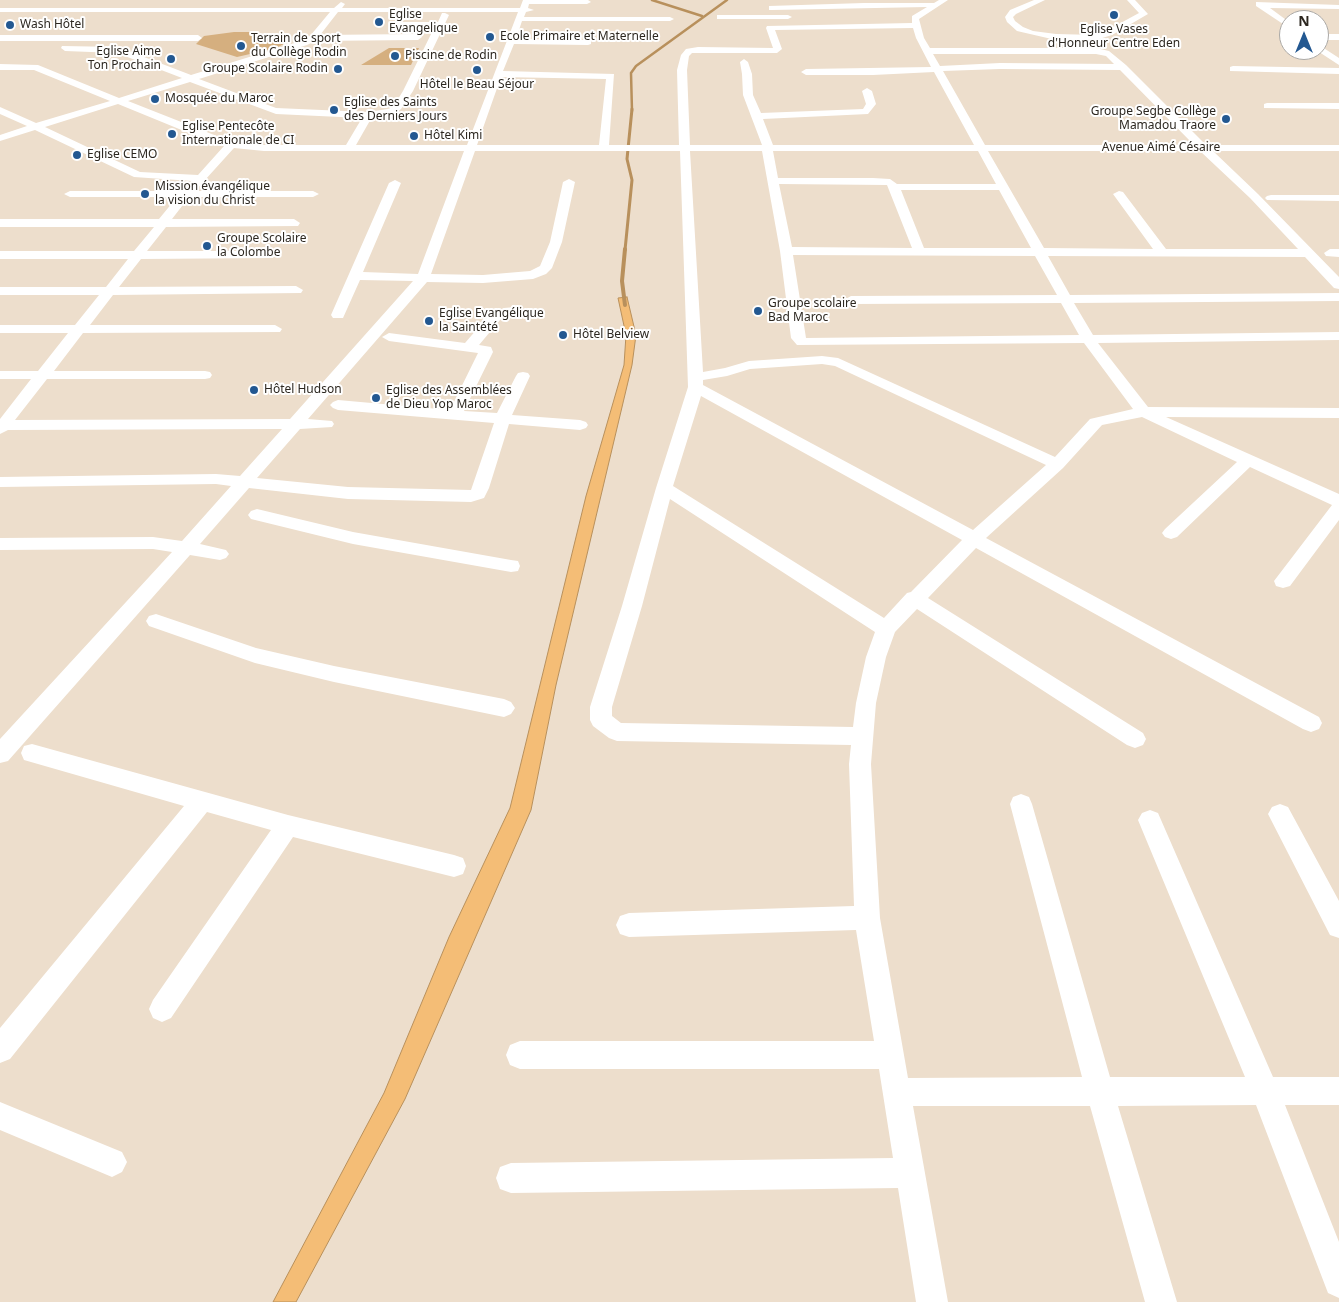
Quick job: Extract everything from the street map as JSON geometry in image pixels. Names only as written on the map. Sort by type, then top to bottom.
[{"type":"street","points":[[104,19],[128,0]]},
{"type":"street","points":[[220,17],[238,0]]},
{"type":"street","points":[[313,38],[344,0]]},
{"type":"street","points":[[91,28],[61,51],[118,50],[276,111],[368,115],[391,112],[396,109],[408,91],[452,0]]},
{"type":"street","points":[[795,0],[805,7],[819,27]]},
{"type":"street","points":[[944,0],[915,18],[915,38],[928,50],[940,70],[1088,339],[1128,395],[1144,412],[1339,501]]},
{"type":"street","points":[[1041,0],[1013,12],[1009,17],[1011,22],[1020,29],[1032,33],[1079,38],[1096,37],[1109,33],[1142,16],[1144,14],[1131,0]]},
{"type":"street","points":[[1254,0],[1279,18]]},
{"type":"street","points":[[0,10],[448,10],[525,8],[587,2]]},
{"type":"street","points":[[735,8],[805,7],[863,2],[934,6]]},
{"type":"street","points":[[1263,6],[1339,6]]},
{"type":"street","points":[[525,8],[642,20],[670,19]]},
{"type":"street","points":[[0,754],[186,548],[423,278],[498,74],[525,8]]},
{"type":"street","points":[[720,17],[924,12]]},
{"type":"street","points":[[382,24],[440,24]]},
{"type":"street","points":[[863,736],[617,732],[601,720],[601,707],[696,382],[682,70],[690,60],[685,55],[689,51],[774,51],[778,49],[772,35],[819,27],[916,25]]},
{"type":"street","points":[[0,38],[200,36],[191,45]]},
{"type":"street","points":[[0,138],[295,46],[313,38],[433,37]]},
{"type":"street","points":[[511,41],[588,42]]},
{"type":"street","points":[[928,50],[1096,51],[1109,54],[1254,196],[1306,253],[1339,285]]},
{"type":"street","points":[[1248,60],[1233,69],[1339,71]]},
{"type":"street","points":[[755,62],[740,62],[747,74],[748,96],[768,142],[767,148],[786,251],[798,338],[802,342],[1339,336]]},
{"type":"street","name":"Avenue Aimé Césaire","points":[[0,67],[39,65],[117,101],[210,138],[231,145],[264,148],[472,146],[620,148],[1339,148]]},
{"type":"street","points":[[806,72],[940,70],[994,66],[1123,67]]},
{"type":"street","points":[[498,74],[611,76],[604,147]]},
{"type":"street","points":[[757,116],[864,112],[869,109],[871,104],[867,91]]},
{"type":"street","points":[[1267,106],[1339,106]]},
{"type":"street","points":[[0,110],[138,175],[201,178]]},
{"type":"street","points":[[350,147],[368,115]]},
{"type":"street","points":[[1,426],[185,195],[231,145]]},
{"type":"street","points":[[773,181],[873,180],[890,182],[894,187],[919,251]]},
{"type":"street","points":[[338,315],[395,182]]},
{"type":"street","points":[[354,276],[504,278],[532,275],[541,272],[546,268],[556,242],[569,182]]},
{"type":"street","points":[[894,187],[1004,187]]},
{"type":"street","points":[[70,194],[313,194]]},
{"type":"street","points":[[1120,194],[1161,251]]},
{"type":"street","points":[[1271,198],[1339,198]]},
{"type":"street","points":[[0,223],[294,223]]},
{"type":"street","points":[[786,251],[1306,253]]},
{"type":"street","points":[[0,256],[269,255]]},
{"type":"street","points":[[0,291],[296,290]]},
{"type":"street","points":[[851,300],[1339,297]]},
{"type":"street","points":[[470,347],[495,317],[504,312],[516,311]]},
{"type":"street","points":[[0,328],[275,329]]},
{"type":"street","points":[[389,337],[486,350],[454,414]]},
{"type":"street","points":[[696,382],[749,365],[822,360],[838,362],[1057,464]]},
{"type":"street","points":[[0,375],[41,377],[204,375]]},
{"type":"street","points":[[0,482],[216,479],[348,493],[471,496],[478,494],[481,488],[503,418],[523,376]]},
{"type":"street","points":[[696,382],[1311,724]]},
{"type":"street","points":[[338,405],[580,425]]},
{"type":"street","points":[[932,1302],[867,918],[860,764],[866,703],[876,657],[886,629],[914,598],[975,538],[1057,464],[1096,422],[1144,412],[1339,413]]},
{"type":"street","points":[[1,426],[326,424]]},
{"type":"street","points":[[1171,533],[1248,460]]},
{"type":"street","points":[[664,488],[886,629]]},
{"type":"street","points":[[1283,582],[1339,508]]},
{"type":"street","points":[[257,515],[353,538],[511,566]]},
{"type":"street","points":[[0,544],[153,543],[220,554]]},
{"type":"street","points":[[914,598],[1135,739]]},
{"type":"street","points":[[156,622],[256,655],[334,674],[504,708]]},
{"type":"street","points":[[32,753],[288,825],[454,866]]},
{"type":"street","points":[[0,1049],[202,801]]},
{"type":"street","points":[[1021,804],[1100,1092],[1161,1302]]},
{"type":"street","points":[[1280,814],[1339,926]]},
{"type":"street","points":[[1150,820],[1265,1091],[1339,1282]]},
{"type":"street","points":[[162,1009],[288,825]]},
{"type":"street","points":[[630,925],[867,918]]},
{"type":"street","points":[[520,1054],[890,1055]]},
{"type":"street","points":[[896,1092],[1339,1091]]},
{"type":"street","points":[[0,1116],[112,1162]]},
{"type":"street","points":[[511,1178],[910,1173]]},
{"type":"shaded area","name":"Terrain de sport du Collège Rodin","points":[[250,32],[285,41],[284,44],[276,48],[237,57],[196,44],[204,36]]},
{"type":"shaded area","name":"Piscine de Rodin","points":[[389,48],[419,48],[411,65],[361,65]]},
{"type":"shaded area","points":[[627,297],[636,335],[632,365],[556,685],[531,810],[405,1099],[296,1302],[273,1302],[384,1093],[449,937],[510,808],[586,496],[624,365],[626,335],[618,298]]},
{"type":"waterway","points":[[652,0],[702,16]]},
{"type":"waterway","points":[[632,109],[631,73],[636,66],[727,0]]},
{"type":"waterway","points":[[625,250],[632,180],[627,159],[632,109]]},
{"type":"waterway","points":[[625,249],[622,281],[625,305]]},
{"type":"place","name":"Eglise Vases d'Honneur Centre Eden","points":[[1114,15]]},
{"type":"place","name":"Eglise Evangelique","points":[[379,22]]},
{"type":"place","name":"Wash Hôtel","points":[[10,25]]},
{"type":"place","name":"Ecole Primaire et Maternelle","points":[[490,37]]},
{"type":"place","name":"Terrain de sport du Collège Rodin","points":[[241,46]]},
{"type":"place","name":"Piscine de Rodin","points":[[395,56]]},
{"type":"place","name":"Eglise Aime Ton Prochain","points":[[171,59]]},
{"type":"place","name":"Groupe Scolaire Rodin","points":[[338,69]]},
{"type":"place","name":"Hôtel le Beau Séjour","points":[[477,70]]},
{"type":"place","name":"Mosquée du Maroc","points":[[155,99]]},
{"type":"place","name":"Eglise des Saints des Derniers Jours","points":[[334,110]]},
{"type":"place","name":"Groupe Segbe Collège Mamadou Traore","points":[[1226,119]]},
{"type":"place","name":"Eglise Pentecôte Internationale de CI","points":[[172,134]]},
{"type":"place","name":"Hôtel Kimi","points":[[414,136]]},
{"type":"place","name":"Eglise CEMO","points":[[77,155]]},
{"type":"place","name":"Mission évangélique la vision du Christ","points":[[145,194]]},
{"type":"place","name":"Groupe Scolaire la Colombe","points":[[207,246]]},
{"type":"place","name":"Groupe scolaire Bad Maroc","points":[[758,311]]},
{"type":"place","name":"Eglise Evangélique la Saintété","points":[[429,321]]},
{"type":"place","name":"Hôtel Belview","points":[[563,335]]},
{"type":"place","name":"Hôtel Hudson","points":[[254,390]]},
{"type":"place","name":"Eglise des Assemblées de Dieu Yop Maroc","points":[[376,398]]}]
